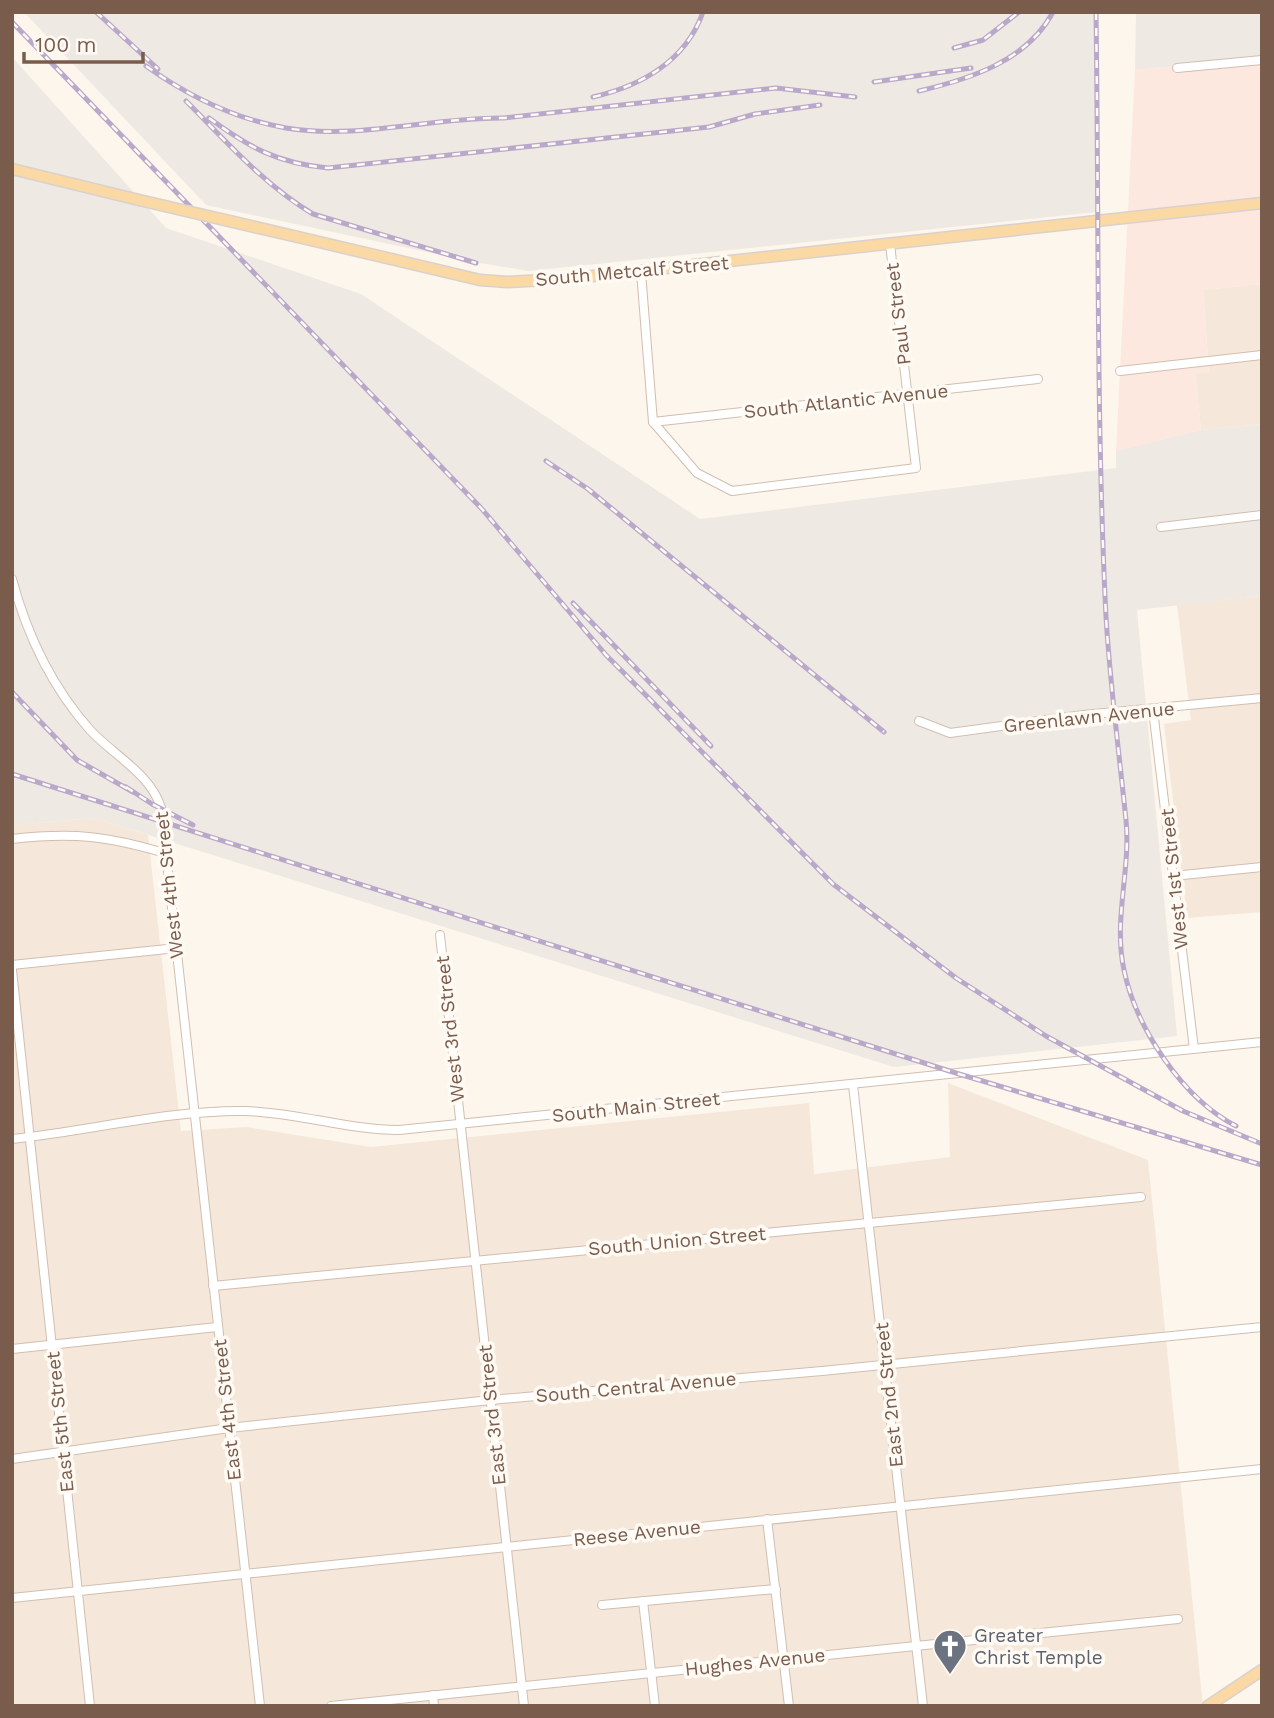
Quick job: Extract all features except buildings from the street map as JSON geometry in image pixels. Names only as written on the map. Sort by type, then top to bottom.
[{"type":"main road","name":"South Metcalf Street","points":[[12,169],[494,281],[565,279],[641,272],[1262,203]]},
{"type":"main road","points":[[1208,1706],[1262,1670]]},
{"type":"street","points":[[1177,68],[1262,61]]},
{"type":"street","name":"Paul Street","points":[[653,422],[682,458],[710,481],[732,491],[916,468],[890,244]]},
{"type":"street","points":[[641,272],[653,422]]},
{"type":"street","points":[[1120,371],[1262,355]]},
{"type":"street","name":"South Atlantic Avenue","points":[[653,422],[1038,379]]},
{"type":"street","points":[[1161,527],[1262,515]]},
{"type":"street","name":"West 4th Street","points":[[12,579],[24,620],[41,660],[59,691],[90,730],[158,796],[167,854],[193,1115]]},
{"type":"street","name":"Greenlawn Avenue","points":[[919,721],[950,733],[1262,698]]},
{"type":"street","name":"West 1st Street","points":[[1153,709],[1194,1049]]},
{"type":"street","points":[[12,839],[60,834],[94,835],[167,854]]},
{"type":"street","points":[[1173,876],[1262,867]]},
{"type":"street","name":"West 3rd Street","points":[[440,935],[459,1123]]},
{"type":"street","points":[[12,965],[177,948]]},
{"type":"street","name":"East 5th Street","points":[[12,970],[90,1706]]},
{"type":"street","name":"South Main Street","points":[[12,1139],[193,1115],[246,1111],[373,1130],[853,1085],[1262,1042]]},
{"type":"street","name":"East 2nd Street","points":[[853,1085],[923,1706]]},
{"type":"street","name":"East 4th Street","points":[[193,1115],[260,1706]]},
{"type":"street","name":"East 3rd Street","points":[[459,1123],[524,1706]]},
{"type":"street","name":"South Union Street","points":[[213,1286],[1141,1197]]},
{"type":"street","points":[[12,1349],[217,1327]]},
{"type":"street","name":"South Central Avenue","points":[[12,1459],[229,1428],[490,1399],[885,1365],[1262,1327]]},
{"type":"street","name":"Reese Avenue","points":[[12,1598],[1262,1469]]},
{"type":"street","points":[[767,1519],[789,1706]]},
{"type":"street","points":[[602,1605],[776,1589]]},
{"type":"street","points":[[643,1601],[655,1706]]},
{"type":"street","name":"Hughes Avenue","points":[[331,1706],[1178,1619]]},
{"type":"street","points":[[433,1695],[434,1706]]},
{"type":"shaded area","points":[[24,12],[1094,12],[1097,212],[529,271],[474,262],[206,205]]},
{"type":"shaded area","points":[[1136,12],[1262,12],[1262,57],[1135,70]]},
{"type":"shaded area","points":[[12,57],[166,228],[361,294],[700,519],[1116,468],[1116,451],[1201,430],[1262,424],[1262,596],[1137,610],[1177,1036],[894,1067],[94,818],[12,825]]},
{"type":"shaded area","points":[[1262,57],[1262,284],[1203,290],[1209,372],[1195,373],[1201,430],[1116,451],[1135,70]]},
{"type":"shaded area","points":[[1262,284],[1262,424],[1201,430],[1195,373],[1209,371],[1203,290]]},
{"type":"shaded area","points":[[1262,596],[1262,912],[1187,918],[1164,724],[1191,720],[1177,605]]},
{"type":"shaded area","points":[[94,818],[148,835],[181,1131],[246,1127],[371,1147],[809,1103],[814,1174],[950,1157],[948,1083],[1148,1160],[1203,1706],[12,1706],[12,825]]},
{"type":"railway","points":[[96,12],[158,69]]},
{"type":"railway","points":[[593,97],[628,86],[660,69],[685,44],[703,12]]},
{"type":"railway","points":[[954,48],[983,40],[1019,12]]},
{"type":"railway","points":[[919,91],[977,74],[1013,55],[1042,29],[1053,12]]},
{"type":"railway","points":[[1096,12],[1103,542],[1112,693],[1127,839],[1121,951],[1130,992],[1139,1015],[1165,1060],[1198,1098],[1216,1114],[1236,1126]]},
{"type":"railway","points":[[12,22],[481,508],[606,655],[833,884],[956,978],[1046,1036],[1183,1111],[1262,1144]]},
{"type":"railway","points":[[146,66],[178,87],[230,112],[267,124],[313,131],[367,130],[504,118],[776,88],[855,97]]},
{"type":"railway","points":[[874,82],[971,68]]},
{"type":"railway","points":[[186,101],[262,176],[313,214],[476,263]]},
{"type":"railway","points":[[209,118],[251,146],[279,158],[328,168],[709,127],[755,114],[820,105]]},
{"type":"railway","points":[[546,461],[588,489],[884,732]]},
{"type":"railway","points":[[573,603],[711,746]]},
{"type":"railway","points":[[12,692],[77,760],[133,792]]},
{"type":"railway","points":[[12,774],[959,1074],[1262,1165]]},
{"type":"railway","points":[[126,787],[193,825]]},
{"type":"place","name":"Greater Christ Temple","points":[[950,1676]]}]
